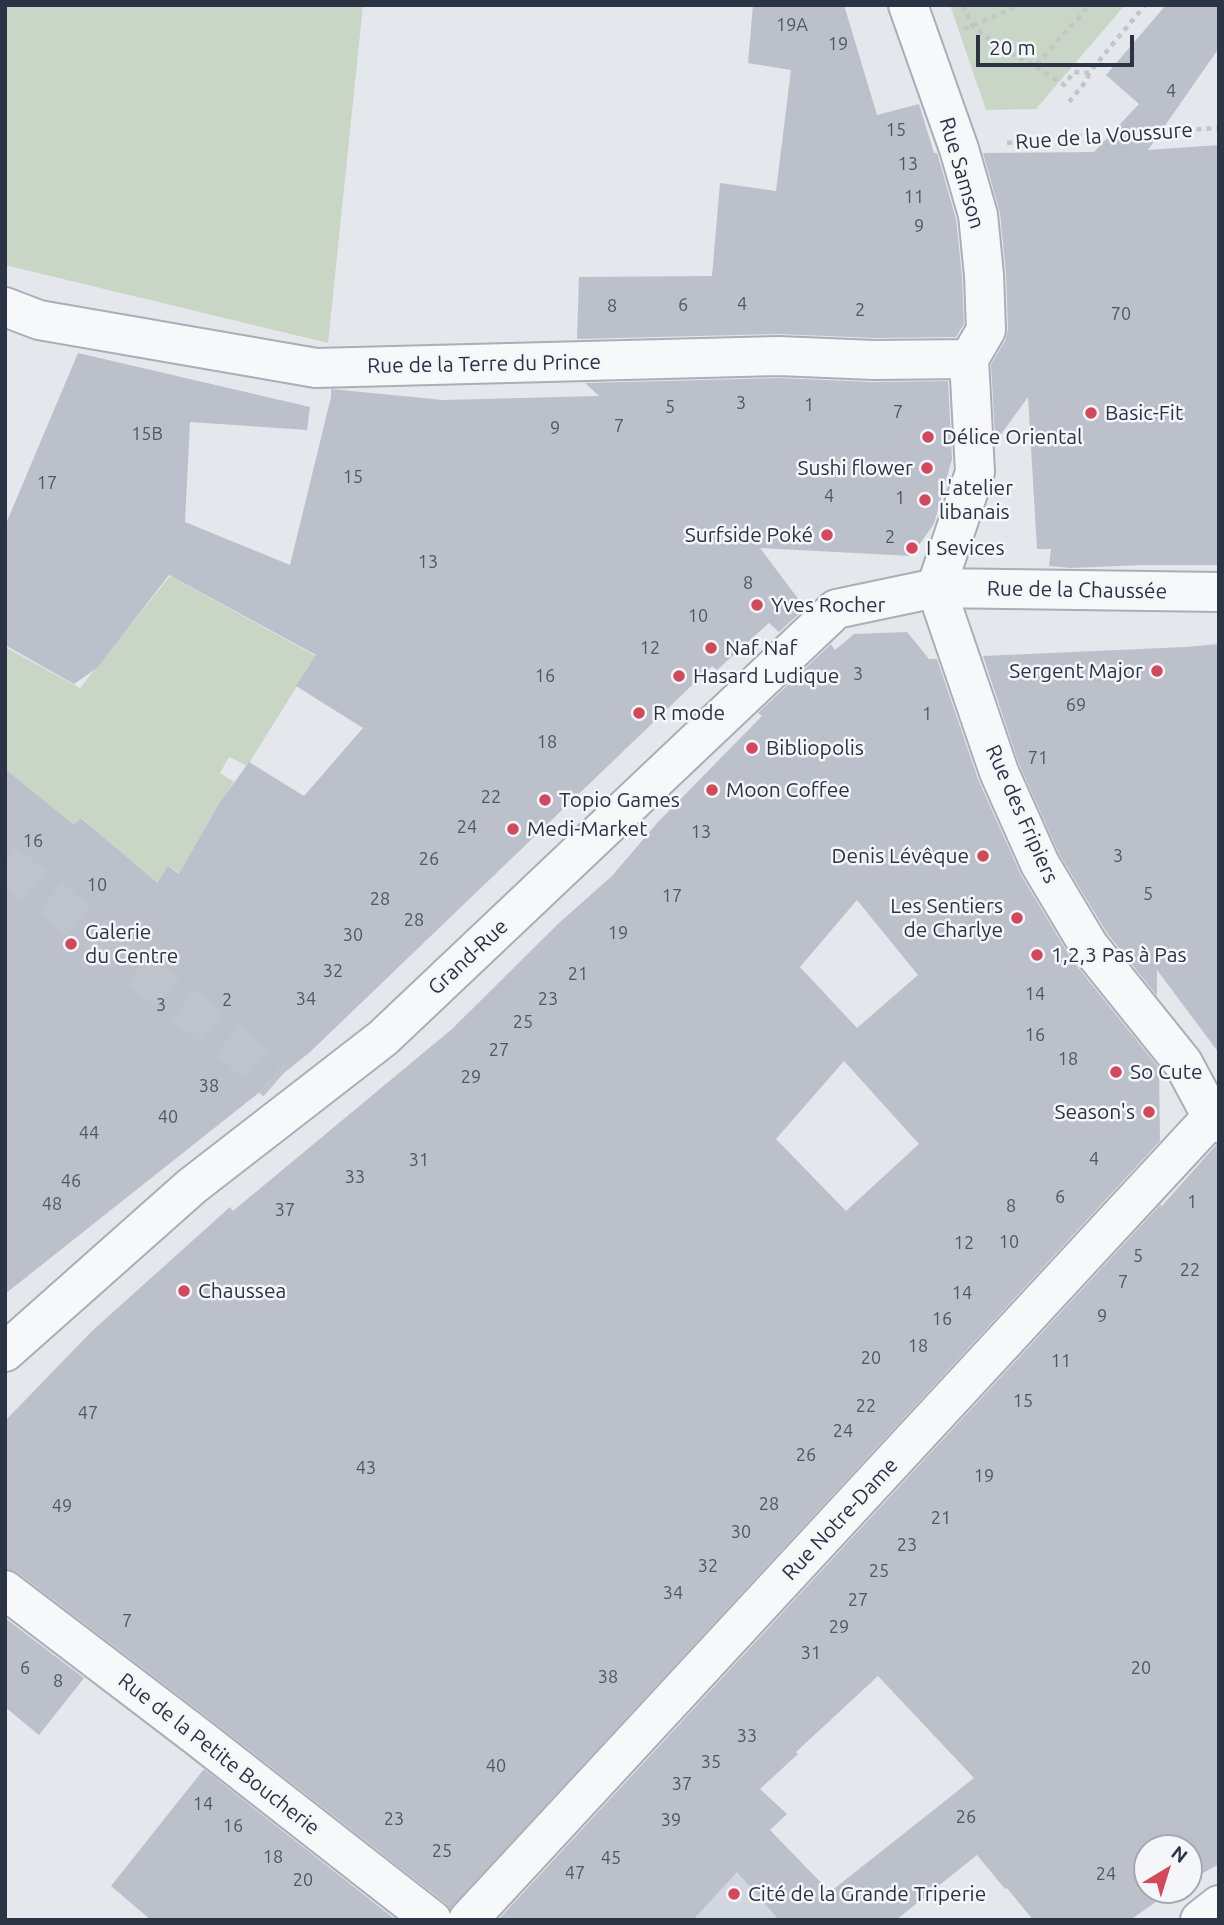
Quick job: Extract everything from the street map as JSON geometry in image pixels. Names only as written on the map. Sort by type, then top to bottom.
[{"type":"street","name":"Rue Samson","points":[[908,5],[959,149],[978,215],[986,330],[969,359]]},
{"type":"street","name":"Rue de la Terre du Prince","points":[[5,307],[39,320],[316,368],[765,356],[874,360],[969,359]]},
{"type":"street","points":[[936,587],[975,472],[969,359]]},
{"type":"street","name":"Rue de la Chaussée","points":[[936,587],[1219,592]]},
{"type":"street","name":"Grand-Rue","points":[[5,1352],[192,1186],[287,1092],[383,1038],[836,609],[936,587]]},
{"type":"street","name":"Rue des Fripiers","points":[[936,587],[999,772],[1040,863],[1089,946],[1183,1063],[1215,1120]]},
{"type":"street","name":"Rue Notre-Dame","points":[[468,1920],[1215,1120]]},
{"type":"street","name":"Rue de la Petite Boucherie","points":[[5,1590],[432,1920]]},
{"type":"street","points":[[1199,1920],[1219,1905]]},
{"type":"path","points":[[963,5],[972,25],[985,36],[1064,85],[1074,72],[1089,73]]},
{"type":"path","points":[[1035,66],[1090,5]]},
{"type":"path","points":[[1069,102],[1087,80],[1089,73],[1145,5]]},
{"type":"path","name":"Rue de la Voussure","points":[[1000,144],[1059,137],[1219,128]]},
{"type":"shaded area","name":"Cité de la Grande Triperie","points":[[733,1865],[780,1920],[693,1920],[713,1897]]},
{"type":"green space","points":[[5,5],[363,5],[328,343],[5,265]]},
{"type":"green space","points":[[950,5],[1125,5],[1036,109],[986,110]]},
{"type":"green space","points":[[170,576],[316,656],[247,766],[229,757],[220,773],[234,782],[205,828],[223,841],[218,901],[169,866],[152,889],[131,862],[82,818],[75,826],[5,770],[5,647],[80,688]]},
{"type":"building","points":[[753,5],[844,5],[877,115],[919,104],[934,153],[938,156],[956,219],[964,324],[956,337],[874,338],[778,334],[577,339],[579,277],[712,276],[720,183],[776,191],[791,70],[748,63]]},
{"type":"building","points":[[1166,5],[1219,5],[1219,48],[1148,150],[1219,145],[1219,565],[1071,568],[1049,566],[1051,549],[1037,549],[1028,397],[999,437],[995,437],[991,364],[1005,341],[1008,330],[1006,274],[1000,213],[983,153],[1094,152],[1139,104],[1106,75]]},
{"type":"building","points":[[78,353],[310,407],[307,430],[190,422],[185,522],[290,565],[331,389],[443,400],[599,396],[585,383],[779,378],[873,382],[948,381],[952,459],[934,524],[911,556],[760,548],[805,608],[779,632],[769,623],[717,670],[712,666],[309,1053],[5,1294],[5,769],[74,825],[81,818],[157,883],[168,866],[179,874],[219,804],[249,762],[304,796],[363,728],[296,686],[316,655],[169,575],[97,668],[74,684],[5,645],[5,526]]},
{"type":"building","points":[[907,632],[929,659],[937,659],[978,779],[1021,875],[1072,960],[1159,1068],[1160,1141],[450,1909],[211,1720],[18,1573],[5,1569],[5,1421],[92,1331],[230,1207],[233,1211],[452,1029],[559,923],[612,876],[658,822],[762,716],[758,713],[831,644],[835,650],[854,634]],"holes":[[[857,900],[918,975],[857,1028],[800,967]],[[844,1061],[919,1144],[846,1211],[776,1139]]]},
{"type":"building","points":[[1219,644],[1219,1053],[1157,970],[1157,996],[1107,933],[1059,854],[1019,764],[983,656]]},
{"type":"building","points":[[1219,1144],[1219,1864],[1203,1873],[1203,1834],[1133,1834],[1133,1904],[1153,1904],[1130,1920],[1033,1920],[977,1855],[896,1920],[779,1920],[737,1872],[693,1920],[498,1920],[1161,1204],[1161,1207]],"holes":[[[878,1676],[974,1778],[830,1892],[770,1830],[787,1814],[760,1789]]]},
{"type":"building","points":[[5,1618],[84,1678],[39,1735],[5,1707]]},
{"type":"building","points":[[204,1769],[396,1920],[151,1920],[111,1886]]},
{"type":"tunnel","points":[[5,862],[276,1082]]},
{"type":"place","name":"Basic-Fit","points":[[1091,413]]},
{"type":"place","name":"Délice Oriental","points":[[928,437]]},
{"type":"place","name":"Sushi flower","points":[[927,468]]},
{"type":"place","name":"L'atelier libanais","points":[[925,500]]},
{"type":"place","name":"Surfside Poké","points":[[827,535]]},
{"type":"place","name":"I Sevices","points":[[912,548]]},
{"type":"place","name":"Yves Rocher","points":[[757,605]]},
{"type":"place","name":"Naf Naf","points":[[711,648]]},
{"type":"place","name":"Sergent Major","points":[[1157,671]]},
{"type":"place","name":"Hasard Ludique","points":[[679,676]]},
{"type":"place","name":"R mode","points":[[639,713]]},
{"type":"place","name":"Bibliopolis","points":[[752,748]]},
{"type":"place","name":"Moon Coffee","points":[[712,790]]},
{"type":"place","name":"Topio Games","points":[[545,800]]},
{"type":"place","name":"Medi-Market","points":[[513,829]]},
{"type":"place","name":"Denis Lévêque","points":[[983,856]]},
{"type":"place","name":"Les Sentiers de Charlye","points":[[1017,918]]},
{"type":"place","name":"Galerie du Centre","points":[[71,944]]},
{"type":"place","name":"1,2,3 Pas à Pas","points":[[1037,955]]},
{"type":"place","name":"So Cute","points":[[1116,1072]]},
{"type":"place","name":"Season's","points":[[1149,1112]]},
{"type":"place","name":"Chaussea","points":[[184,1291]]},
{"type":"place","name":"Cité de la Grande Triperie","points":[[734,1894]]}]
